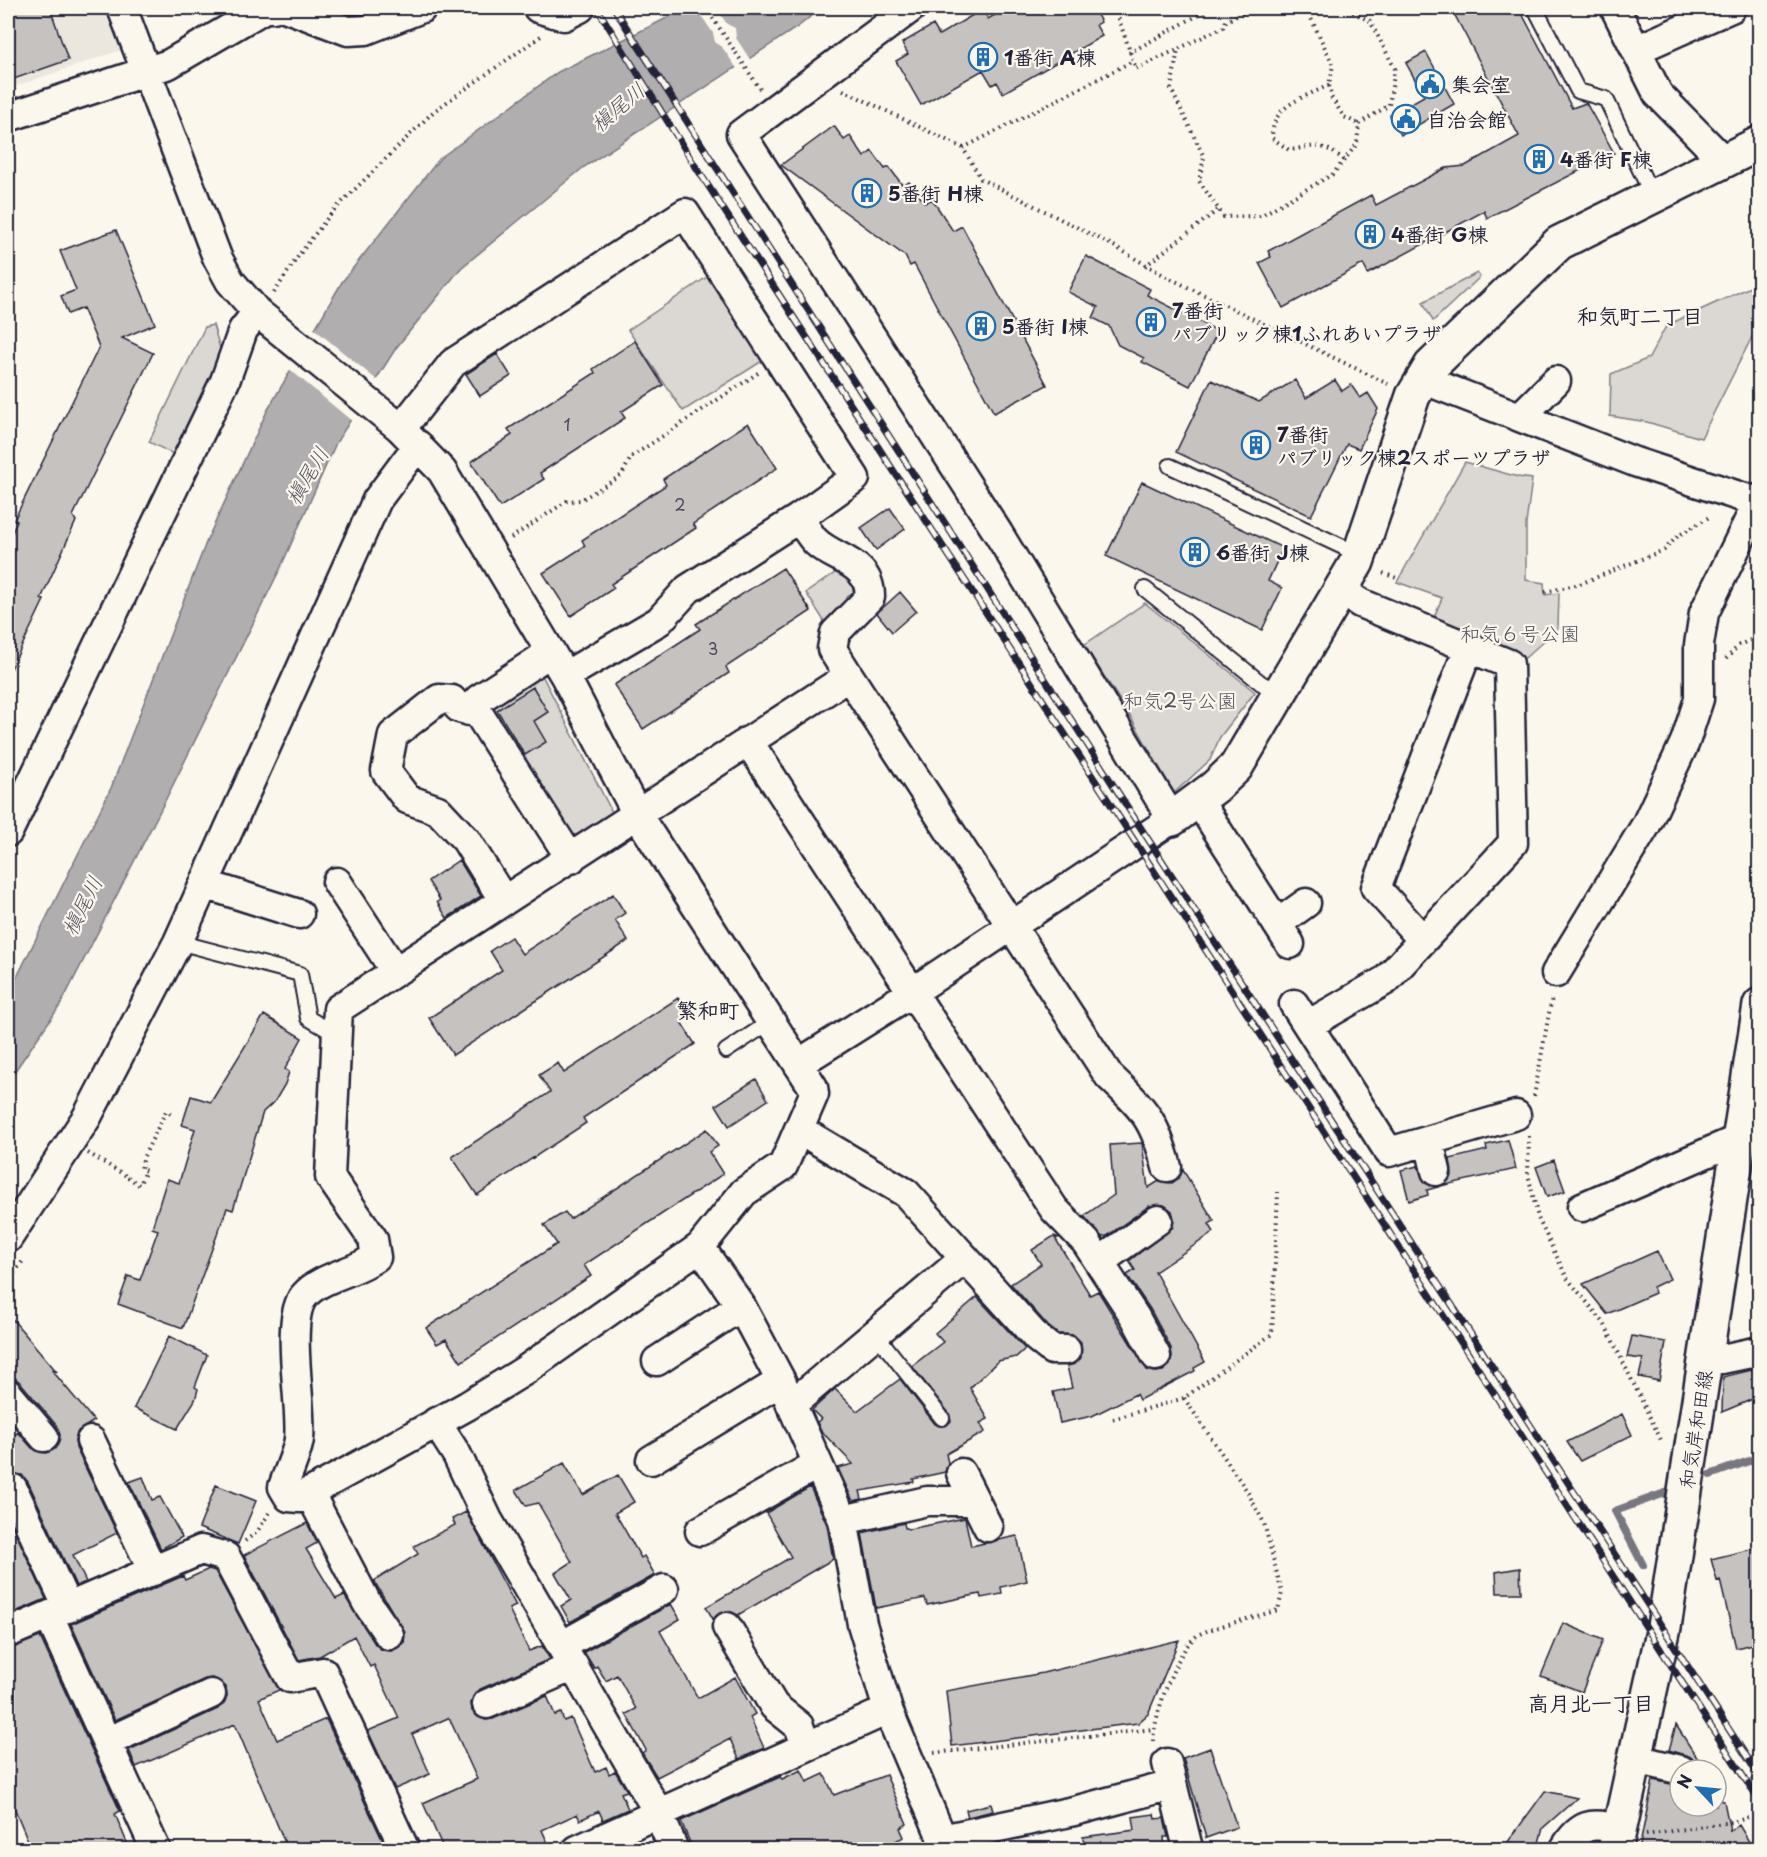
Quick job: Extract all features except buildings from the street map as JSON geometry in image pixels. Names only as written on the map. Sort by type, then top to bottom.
[{"type":"street","points":[[122,8],[217,257],[230,281],[406,434],[442,471],[558,664],[638,816],[813,1087],[814,1094],[783,1166],[744,1192],[700,1247],[568,1342],[467,1406],[299,1495]]},
{"type":"street","points":[[8,117],[141,62],[169,64],[265,8],[273,8]]},
{"type":"street","points":[[287,8],[348,31],[366,30],[422,8]]},
{"type":"street","points":[[911,8],[741,134],[998,533],[1172,819]]},
{"type":"street","points":[[1615,8],[1658,94],[1724,161]]},
{"type":"street","points":[[1636,50],[1731,8]]},
{"type":"street","points":[[798,1064],[911,993],[1172,819],[1236,767],[1360,555],[1417,388],[1431,366],[1559,243],[1760,143]]},
{"type":"street","points":[[8,1238],[87,1117],[178,942],[406,434],[453,363],[685,213],[855,478],[799,518],[688,589],[659,621],[478,699],[469,711]]},
{"type":"street","points":[[8,832],[225,381],[243,330],[264,310]]},
{"type":"street","points":[[1520,417],[1556,381]]},
{"type":"street","points":[[1417,388],[1520,417],[1635,462],[1759,500],[1704,613],[1699,645],[1699,699],[1686,742],[1646,825],[1556,973]]},
{"type":"street","points":[[799,518],[816,542],[852,562],[870,587],[870,597],[835,633],[832,649],[1109,1076],[1140,1106],[1157,1131],[1167,1167]]},
{"type":"street","points":[[1341,590],[1360,603],[1509,664],[1513,843],[1386,980],[1301,1015],[1389,1152],[1516,1115]]},
{"type":"street","points":[[1423,940],[1376,888],[1469,647]]},
{"type":"street","points":[[389,1635],[299,1495],[283,1487],[299,1439],[295,1358],[297,1316],[302,1298],[315,1286],[363,1266],[376,1257],[372,1239],[330,1177],[338,1009],[504,900],[638,816],[849,676]]},
{"type":"street","points":[[504,900],[466,840],[438,810],[407,799],[386,771],[393,735],[439,699],[452,700],[459,708],[478,713],[572,859]]},
{"type":"street","points":[[748,741],[1054,1209],[1086,1242],[1135,1317],[1156,1356]]},
{"type":"street","points":[[1198,800],[1283,934],[1306,903]]},
{"type":"street","points":[[204,884],[299,914]]},
{"type":"street","points":[[353,891],[395,971]]},
{"type":"street","name":"和気岸和田線","points":[[1617,1840],[1660,1650],[1760,1005]]},
{"type":"street","points":[[800,1130],[906,1193],[1037,1338],[1052,1350],[1066,1350]]},
{"type":"street","points":[[1582,1207],[1620,1177],[1741,1138]]},
{"type":"street","points":[[1429,1141],[1436,1171]]},
{"type":"street","points":[[1099,1262],[1158,1220]]},
{"type":"street","points":[[700,1247],[741,1306],[786,1393],[816,1465],[843,1520],[862,1624],[888,1710],[945,1844],[1077,1823],[1170,1774],[1188,1848]]},
{"type":"street","points":[[651,1460],[786,1393],[875,1333],[965,1258]]},
{"type":"street","points":[[657,1361],[741,1306]]},
{"type":"street","points":[[1706,1357],[1722,1359],[1760,1351]]},
{"type":"street","points":[[10,1403],[44,1437]]},
{"type":"street","points":[[436,1422],[457,1455],[489,1520],[658,1812],[674,1850]]},
{"type":"street","points":[[91,1441],[153,1571]]},
{"type":"street","points":[[700,1531],[816,1465]]},
{"type":"street","points":[[961,1473],[988,1527]]},
{"type":"street","points":[[13,1489],[107,1742],[156,1850]]},
{"type":"street","points":[[843,1520],[927,1501],[975,1501]]},
{"type":"street","points":[[8,1634],[201,1550],[226,1557],[290,1678],[323,1672],[405,1850]]},
{"type":"street","points":[[487,1704],[568,1655],[664,1588]]},
{"type":"street","points":[[727,1627],[774,1706],[799,1726],[806,1746]]},
{"type":"street","points":[[107,1742],[211,1694]]},
{"type":"street","points":[[578,1850],[888,1710]]},
{"type":"street","points":[[1636,1759],[1668,1767]]},
{"type":"street","points":[[1564,1850],[1578,1830],[1596,1824],[1617,1840]]},
{"type":"lane","points":[[1535,8],[1578,91],[1606,99],[1653,196]]},
{"type":"lane","points":[[1170,466],[1360,555]]},
{"type":"lane","points":[[1145,589],[1261,683],[1278,692]]},
{"type":"lane","points":[[178,942],[300,975],[308,1018],[325,1028],[337,1030]]},
{"type":"lane","points":[[726,1051],[770,1022]]},
{"type":"lane","points":[[875,1333],[942,1418]]},
{"type":"path","points":[[706,8],[762,93]]},
{"type":"path","points":[[1109,8],[1117,14],[1136,69],[1223,27],[1226,21],[1253,8]]},
{"type":"path","points":[[1117,14],[1129,8]]},
{"type":"path","points":[[1130,53],[1202,13],[1206,8]]},
{"type":"path","points":[[1309,8],[1308,12],[1333,65],[1329,85],[1332,97],[1344,117],[1359,124]]},
{"type":"path","points":[[1344,8],[1370,21],[1395,69],[1389,105],[1359,124]]},
{"type":"path","points":[[264,310],[298,255],[333,211],[434,111],[546,32],[560,10]]},
{"type":"path","points":[[1178,49],[1171,89],[1204,157],[1199,181],[1224,218],[1260,216],[1333,174],[1357,144],[1359,124]]},
{"type":"path","points":[[963,148],[1132,61]]},
{"type":"path","points":[[818,78],[963,148],[981,180],[1112,245],[1145,266],[1417,388]]},
{"type":"path","points":[[1329,85],[1278,111],[1272,124],[1272,138],[1289,150],[1319,145],[1332,150],[1344,160]]},
{"type":"path","points":[[1145,266],[1218,210]]},
{"type":"path","points":[[505,542],[567,501],[581,500],[621,476],[631,457],[673,427],[778,360]]},
{"type":"path","points":[[1545,592],[1580,584],[1664,550],[1695,524],[1718,513]]},
{"type":"path","points":[[88,1153],[139,1185],[146,1171],[141,1169],[144,1156],[166,1111],[171,1114]]},
{"type":"path","points":[[1113,1419],[1184,1398],[1272,1334],[1278,1192]]},
{"type":"path","points":[[1170,1774],[1153,1757],[1154,1730],[1182,1655],[1198,1635],[1278,1610],[1282,1593],[1264,1523],[1247,1491],[1184,1398]]},
{"type":"path","points":[[226,1557],[257,1532],[268,1514],[299,1495]]},
{"type":"path","points":[[907,1755],[1154,1730]]},
{"type":"path","points":[[1617,1840],[1737,1821],[1760,1814]]},
{"type":"shaded area","points":[[8,8],[107,8],[121,50],[8,89]]},
{"type":"green space","points":[[713,273],[767,358],[683,411],[628,330]]},
{"type":"green space","points":[[1477,273],[1480,277],[1433,321],[1423,302]]},
{"type":"green space","points":[[1759,283],[1759,323],[1701,438],[1647,422],[1610,416],[1611,374],[1649,358],[1665,328],[1674,322]]},
{"type":"green space","points":[[213,325],[222,355],[181,458],[149,442],[205,327]]},
{"type":"green space","name":"和気６号公園","points":[[1465,462],[1532,479],[1526,524],[1526,580],[1544,583],[1545,595],[1559,593],[1558,628],[1525,658],[1433,620],[1442,598],[1397,582]]},
{"type":"green space","points":[[842,568],[860,589],[828,627],[806,593]]},
{"type":"green space","name":"和気2号公園","points":[[1145,603],[1255,692],[1220,737],[1210,760],[1174,793],[1130,716],[1084,645]]},
{"type":"green space","points":[[534,676],[543,677],[615,818],[579,842],[569,840],[487,714],[489,702]]},
{"type":"water","name":"槇尾川","points":[[687,8],[821,8],[799,26],[584,167],[461,268],[396,348],[336,443],[280,569],[61,1004],[8,1081],[8,995],[111,788],[207,540],[267,411],[342,282],[440,158],[558,72]]},
{"type":"pier","points":[[696,8],[716,8],[727,24],[735,28],[736,38],[751,61],[738,70],[722,47],[715,42],[713,33]]},
{"type":"pier","points":[[312,327],[378,381],[353,422],[288,368]]},
{"type":"waterway","points":[[331,8],[361,18],[384,13]]},
{"type":"waterway","points":[[1710,1475],[1760,1457]]},
{"type":"waterway","points":[[1643,1565],[1615,1511],[1665,1493]]},
{"type":"railway","points":[[597,8],[694,164],[1760,1802]]},
{"type":"railway","points":[[614,8],[1146,836],[1760,1777]]},
{"type":"place","name":"1番街 A棟","points":[[983,57]]},
{"type":"place","name":"集会室","points":[[1430,84]]},
{"type":"place","name":"自治会館","points":[[1406,119]]},
{"type":"place","name":"4番街 F棟","points":[[1539,159]]},
{"type":"place","name":"5番街 H棟","points":[[867,193]]},
{"type":"place","name":"4番街 G棟","points":[[1370,234]]},
{"type":"place","name":"7番街 パブリック棟1ふれあいプラザ","points":[[1151,322]]},
{"type":"place","name":"5番街 I棟","points":[[981,326]]},
{"type":"place","name":"7番街 パブリック棟2スポーツプラザ","points":[[1256,445]]},
{"type":"place","name":"6番街 J棟","points":[[1195,552]]},
{"type":"district","name":"和気町二丁目","points":[[1640,315]]},
{"type":"district","name":"繁和町","points":[[708,1009]]},
{"type":"district","name":"高月北一丁目","points":[[1591,1702]]}]
